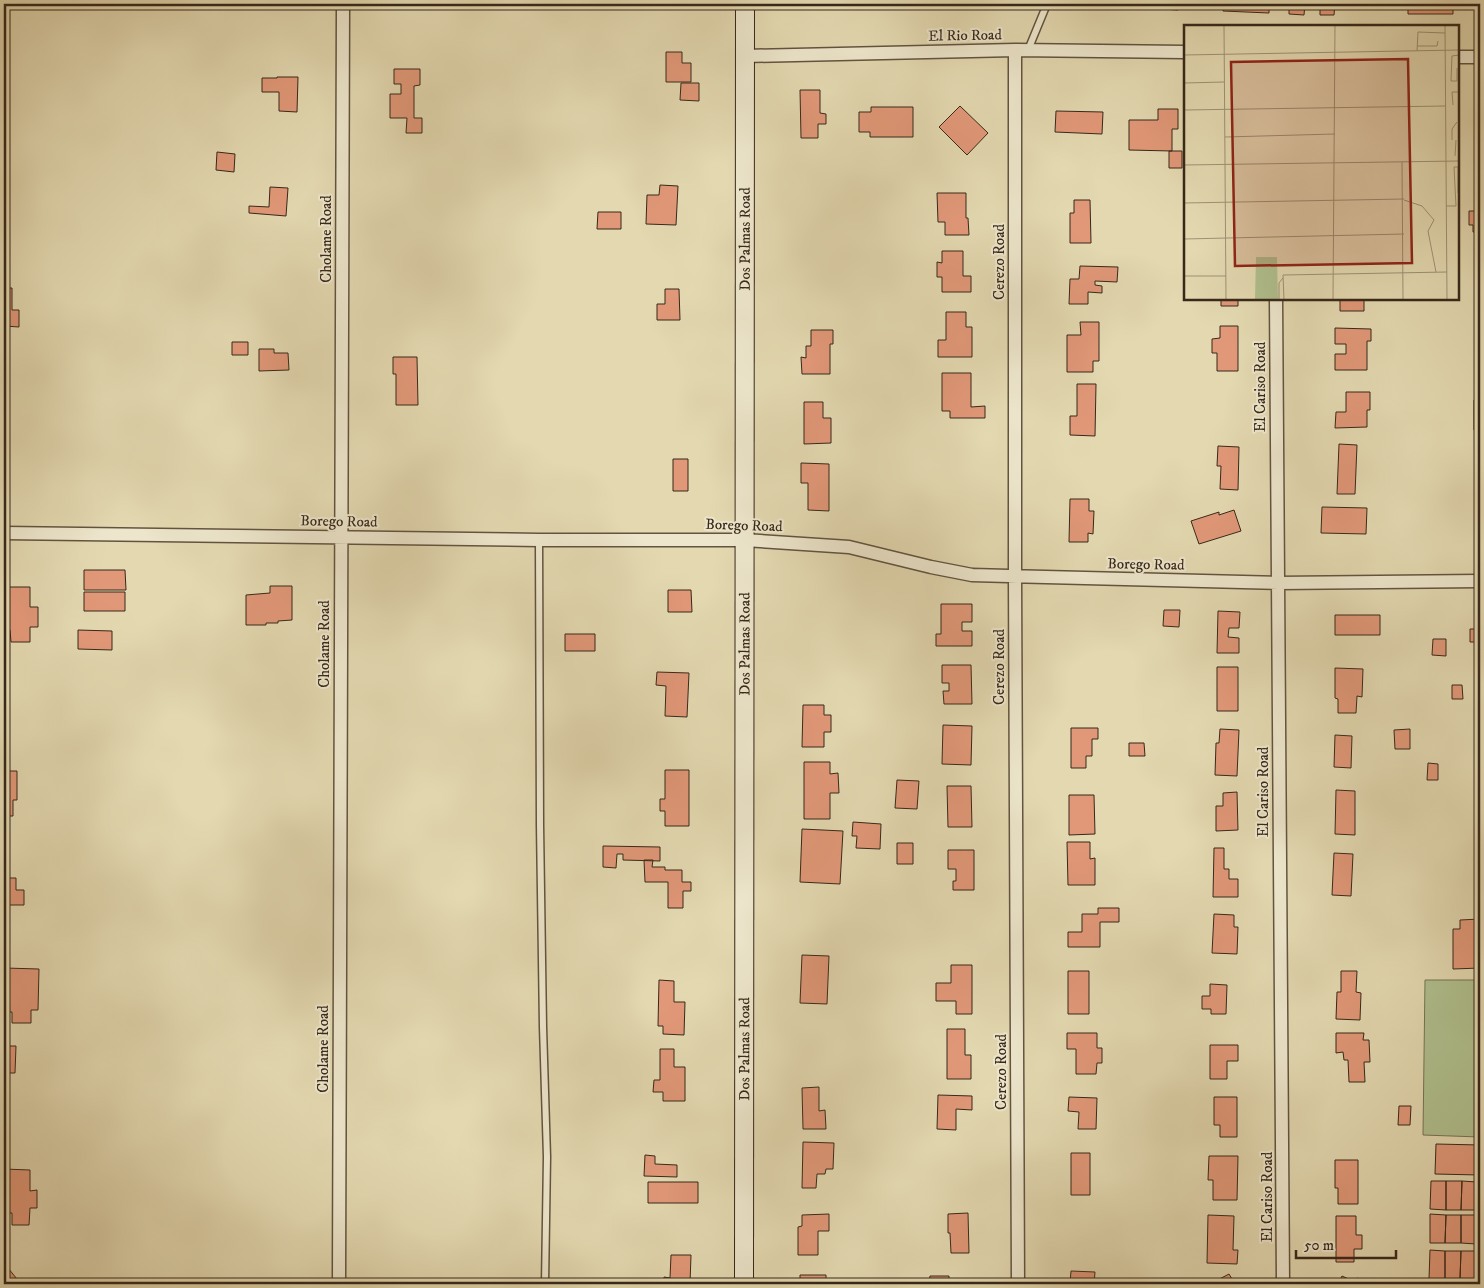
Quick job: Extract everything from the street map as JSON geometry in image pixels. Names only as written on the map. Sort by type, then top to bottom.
[{"type":"street","name":"Cholame Road","points":[[339,1284],[343,4]]},
{"type":"street","name":"Dos Palmas Road","points":[[744,1284],[745,4]]},
{"type":"street","name":"El Rio Road","points":[[746,56],[1021,50],[1184,52]]},
{"type":"street","name":"Cerezo Road","points":[[1018,1284],[1015,577],[1021,50]]},
{"type":"street","points":[[1459,57],[1480,57]]},
{"type":"street","name":"El Cariso Road","points":[[1276,300],[1284,1284]]},
{"type":"street","name":"Borego Road","points":[[4,533],[539,540],[744,540],[849,547],[972,575],[1278,583],[1480,581]]},
{"type":"lane","points":[[1021,50],[1047,4]]},
{"type":"lane","points":[[539,540],[541,892],[546,1157],[545,1284]]},
{"type":"green space","points":[[1425,980],[1480,980],[1480,1137],[1423,1135]]},
{"type":"building","points":[[857,4],[896,4],[896,6],[858,7]]},
{"type":"building","points":[[1097,4],[1127,4],[1128,9],[1096,9]]},
{"type":"building","points":[[1161,4],[1178,4],[1178,10],[1161,9]]},
{"type":"building","points":[[1223,4],[1269,4],[1269,13],[1223,11]]},
{"type":"building","points":[[1289,4],[1305,4],[1304,15],[1289,14]]},
{"type":"building","points":[[1320,4],[1335,4],[1334,15],[1320,15]]},
{"type":"building","points":[[1408,4],[1453,4],[1453,14],[1408,14]]},
{"type":"building","points":[[666,52],[682,52],[682,63],[691,63],[691,82],[666,82]]},
{"type":"building","points":[[394,69],[420,69],[420,85],[414,86],[414,118],[422,118],[422,133],[406,133],[407,118],[390,118],[390,94],[401,94],[401,84],[394,84]]},
{"type":"building","points":[[298,77],[297,112],[279,111],[279,92],[262,92],[262,78]]},
{"type":"building","points":[[681,83],[699,83],[699,101],[680,100]]},
{"type":"building","points":[[800,90],[820,90],[820,113],[826,114],[826,124],[818,124],[818,138],[801,138]]},
{"type":"building","points":[[960,106],[988,133],[967,155],[939,127]]},
{"type":"building","points":[[871,107],[913,107],[913,137],[870,137],[870,132],[859,132],[859,112],[871,112]]},
{"type":"building","points":[[1158,109],[1178,109],[1178,129],[1172,129],[1172,151],[1129,150],[1129,120],[1158,120]]},
{"type":"building","points":[[1056,111],[1103,112],[1102,134],[1055,132]]},
{"type":"building","points":[[1169,151],[1182,151],[1182,168],[1169,168]]},
{"type":"building","points":[[217,152],[235,154],[234,172],[216,170]]},
{"type":"building","points":[[660,185],[678,186],[676,225],[646,224],[647,195],[659,195]]},
{"type":"building","points":[[270,187],[288,188],[286,216],[249,213],[249,206],[269,207]]},
{"type":"building","points":[[937,193],[966,193],[966,218],[968,218],[969,235],[945,235],[945,222],[938,222]]},
{"type":"building","points":[[1074,200],[1090,200],[1091,243],[1070,243],[1070,213],[1074,213]]},
{"type":"building","points":[[1469,211],[1480,211],[1480,232],[1473,232],[1473,225],[1469,225]]},
{"type":"building","points":[[598,212],[621,212],[621,229],[597,229]]},
{"type":"building","points":[[942,251],[963,251],[963,276],[971,276],[971,292],[942,292],[942,277],[937,277],[937,262],[942,263]]},
{"type":"building","points":[[1080,266],[1118,267],[1117,282],[1095,281],[1095,285],[1102,286],[1102,293],[1088,292],[1088,304],[1069,304],[1070,279],[1079,279]]},
{"type":"building","points":[[4,288],[12,288],[12,310],[19,310],[19,327],[4,326]]},
{"type":"building","points":[[665,289],[679,289],[680,320],[657,320],[657,304],[665,304]]},
{"type":"building","points":[[1221,300],[1238,300],[1238,306],[1221,306]]},
{"type":"building","points":[[1340,300],[1364,300],[1364,311],[1340,311]]},
{"type":"building","points":[[946,312],[966,312],[966,327],[972,327],[972,357],[938,357],[938,340],[946,340]]},
{"type":"building","points":[[1080,322],[1099,322],[1099,361],[1093,361],[1093,372],[1067,372],[1067,335],[1081,335]]},
{"type":"building","points":[[1220,326],[1238,326],[1238,371],[1217,371],[1217,353],[1212,353],[1212,339],[1220,338]]},
{"type":"building","points":[[1335,328],[1371,329],[1371,341],[1367,341],[1367,370],[1335,370],[1335,354],[1346,354],[1346,344],[1335,344]]},
{"type":"building","points":[[811,330],[833,330],[833,344],[830,344],[830,374],[802,374],[801,357],[806,358],[806,346],[811,346]]},
{"type":"building","points":[[232,342],[248,342],[248,355],[232,355]]},
{"type":"building","points":[[259,349],[274,349],[274,353],[288,353],[289,370],[259,371]]},
{"type":"building","points":[[393,357],[417,357],[418,405],[396,405],[396,374],[393,374]]},
{"type":"building","points":[[4,373],[5,390],[9,390],[9,403],[5,403],[5,415],[4,414]]},
{"type":"building","points":[[942,373],[971,373],[971,407],[985,406],[985,418],[950,418],[950,411],[942,411]]},
{"type":"building","points":[[1077,384],[1096,384],[1095,436],[1070,435],[1070,416],[1077,416]]},
{"type":"building","points":[[1346,392],[1370,392],[1370,410],[1367,410],[1367,427],[1335,428],[1336,412],[1346,412]]},
{"type":"building","points":[[1474,400],[1480,400],[1480,430],[1474,430]]},
{"type":"building","points":[[804,402],[823,402],[823,418],[831,418],[831,443],[804,444]]},
{"type":"building","points":[[4,435],[8,435],[8,487],[4,487]]},
{"type":"building","points":[[1339,444],[1357,445],[1355,494],[1337,494]]},
{"type":"building","points":[[1218,446],[1239,447],[1238,490],[1220,489],[1221,466],[1217,466]]},
{"type":"building","points":[[1477,450],[1480,450],[1480,498],[1477,498]]},
{"type":"building","points":[[673,459],[688,459],[688,491],[673,491]]},
{"type":"building","points":[[801,463],[829,464],[829,511],[808,510],[808,483],[801,483]]},
{"type":"building","points":[[1070,499],[1089,499],[1089,511],[1094,511],[1093,534],[1088,533],[1088,542],[1069,542]]},
{"type":"building","points":[[1322,507],[1367,508],[1366,534],[1321,533]]},
{"type":"building","points":[[1234,510],[1241,531],[1199,544],[1191,521],[1219,512],[1219,515]]},
{"type":"building","points":[[84,570],[125,570],[126,590],[84,590]]},
{"type":"building","points":[[270,586],[292,586],[292,620],[266,623],[266,625],[246,625],[246,595],[270,593]]},
{"type":"building","points":[[4,587],[30,587],[30,607],[38,607],[38,627],[30,627],[30,642],[11,642],[10,630],[4,630],[4,614],[7,614],[7,599],[4,598]]},
{"type":"building","points":[[668,590],[691,590],[692,612],[668,612]]},
{"type":"building","points":[[84,592],[125,592],[125,611],[84,611]]},
{"type":"building","points":[[941,604],[972,604],[972,622],[962,622],[962,631],[972,631],[972,646],[936,646],[936,634],[941,634]]},
{"type":"building","points":[[1164,610],[1180,610],[1179,627],[1163,626]]},
{"type":"building","points":[[1218,611],[1240,612],[1239,628],[1229,628],[1228,637],[1239,638],[1239,653],[1217,653]]},
{"type":"building","points":[[1335,615],[1380,615],[1380,635],[1335,635]]},
{"type":"building","points":[[1470,629],[1480,629],[1480,657],[1478,657],[1478,642],[1470,642]]},
{"type":"building","points":[[78,630],[112,631],[112,650],[78,649]]},
{"type":"building","points":[[565,634],[595,634],[595,651],[565,651]]},
{"type":"building","points":[[1433,639],[1446,639],[1446,656],[1432,655]]},
{"type":"building","points":[[942,665],[971,665],[972,704],[944,704],[943,691],[949,691],[949,683],[942,683]]},
{"type":"building","points":[[1217,667],[1238,667],[1238,711],[1217,711]]},
{"type":"building","points":[[1335,668],[1363,669],[1362,697],[1357,696],[1356,713],[1338,713],[1338,699],[1335,698]]},
{"type":"building","points":[[657,672],[689,673],[687,717],[665,716],[666,686],[656,685]]},
{"type":"building","points":[[4,674],[7,674],[7,704],[4,704]]},
{"type":"building","points":[[1452,685],[1462,685],[1463,699],[1452,699]]},
{"type":"building","points":[[803,705],[824,705],[824,715],[831,715],[831,732],[824,732],[824,747],[802,747]]},
{"type":"building","points":[[943,725],[972,726],[971,765],[942,764]]},
{"type":"building","points":[[1071,728],[1098,728],[1098,739],[1092,739],[1092,756],[1086,756],[1086,768],[1071,768]]},
{"type":"building","points":[[1220,729],[1239,730],[1237,776],[1215,775],[1216,743],[1219,743]]},
{"type":"building","points":[[1410,729],[1410,749],[1395,749],[1394,730]]},
{"type":"building","points":[[1335,735],[1352,736],[1351,768],[1334,767]]},
{"type":"building","points":[[1129,743],[1144,743],[1145,756],[1129,756]]},
{"type":"building","points":[[804,762],[830,762],[830,774],[838,773],[839,793],[830,793],[830,819],[804,819]]},
{"type":"building","points":[[1428,763],[1438,764],[1438,780],[1427,780]]},
{"type":"building","points":[[665,770],[689,770],[689,826],[665,826],[665,811],[660,811],[660,799],[665,799]]},
{"type":"building","points":[[4,771],[17,771],[17,800],[13,800],[13,816],[4,816]]},
{"type":"building","points":[[897,780],[919,781],[917,809],[895,808]]},
{"type":"building","points":[[947,786],[971,786],[972,827],[948,827]]},
{"type":"building","points":[[1336,790],[1355,791],[1355,835],[1335,834]]},
{"type":"building","points":[[1237,792],[1238,830],[1216,831],[1216,806],[1223,806],[1223,793]]},
{"type":"building","points":[[1069,795],[1094,795],[1095,834],[1069,835]]},
{"type":"building","points":[[853,822],[881,824],[880,849],[856,848],[857,836],[852,836]]},
{"type":"building","points":[[802,829],[843,831],[840,884],[800,882]]},
{"type":"building","points":[[1067,842],[1090,842],[1090,859],[1095,858],[1095,885],[1068,885]]},
{"type":"building","points":[[897,843],[913,843],[913,864],[897,864]]},
{"type":"building","points":[[603,846],[660,847],[660,861],[623,860],[623,854],[617,854],[616,868],[603,867]]},
{"type":"building","points":[[1214,848],[1224,848],[1224,869],[1229,869],[1229,879],[1238,879],[1238,897],[1213,897]]},
{"type":"building","points":[[948,850],[974,850],[974,890],[953,890],[953,881],[956,881],[956,869],[948,869]]},
{"type":"building","points":[[1334,853],[1353,854],[1351,896],[1332,895]]},
{"type":"building","points":[[644,860],[653,860],[652,867],[665,867],[665,870],[682,870],[682,882],[691,882],[691,891],[683,891],[683,908],[668,908],[668,882],[645,882]]},
{"type":"building","points":[[4,878],[16,878],[16,890],[24,890],[24,905],[4,905]]},
{"type":"building","points":[[1098,908],[1119,908],[1119,922],[1100,922],[1100,947],[1068,947],[1068,932],[1082,932],[1082,914],[1098,914]]},
{"type":"building","points":[[1214,914],[1234,915],[1234,927],[1238,927],[1237,954],[1212,953]]},
{"type":"building","points":[[1480,919],[1480,968],[1453,969],[1453,929],[1460,929],[1460,920]]},
{"type":"building","points":[[802,955],[829,956],[827,1004],[800,1003]]},
{"type":"building","points":[[951,965],[972,965],[972,1014],[956,1014],[956,1001],[936,1001],[936,983],[951,983]]},
{"type":"building","points":[[5,968],[39,969],[38,1010],[31,1010],[31,1023],[12,1023],[12,1012],[4,1012]]},
{"type":"building","points":[[1068,971],[1089,971],[1089,1014],[1068,1014]]},
{"type":"building","points":[[1341,971],[1357,971],[1356,992],[1361,993],[1360,1020],[1336,1019],[1337,992],[1341,992]]},
{"type":"building","points":[[659,980],[674,981],[674,1002],[685,1002],[684,1035],[663,1034],[663,1026],[658,1026]]},
{"type":"building","points":[[1210,984],[1227,985],[1226,1014],[1211,1014],[1211,1009],[1202,1009],[1202,996],[1210,996]]},
{"type":"building","points":[[947,1029],[965,1029],[965,1055],[971,1055],[971,1079],[947,1079]]},
{"type":"building","points":[[1067,1033],[1097,1033],[1097,1048],[1102,1048],[1102,1063],[1097,1063],[1096,1074],[1076,1074],[1076,1049],[1067,1049]]},
{"type":"building","points":[[1336,1033],[1364,1033],[1363,1040],[1369,1040],[1370,1062],[1364,1062],[1365,1082],[1349,1082],[1348,1060],[1344,1060],[1343,1052],[1336,1053]]},
{"type":"building","points":[[1210,1045],[1238,1045],[1238,1061],[1227,1061],[1227,1079],[1210,1079]]},
{"type":"building","points":[[4,1046],[16,1046],[15,1073],[9,1073],[9,1109],[4,1109]]},
{"type":"building","points":[[660,1049],[674,1049],[674,1067],[685,1067],[685,1101],[663,1101],[663,1092],[653,1092],[654,1080],[660,1080]]},
{"type":"building","points":[[819,1087],[819,1111],[825,1110],[826,1129],[803,1129],[802,1088]]},
{"type":"building","points":[[938,1095],[972,1096],[972,1110],[956,1109],[956,1130],[937,1129]]},
{"type":"building","points":[[1069,1097],[1097,1098],[1096,1129],[1078,1129],[1079,1112],[1068,1111]]},
{"type":"building","points":[[1214,1097],[1237,1097],[1237,1137],[1220,1137],[1220,1125],[1214,1125]]},
{"type":"building","points":[[1399,1106],[1411,1106],[1410,1125],[1398,1125]]},
{"type":"building","points":[[803,1142],[834,1143],[833,1169],[826,1169],[825,1174],[817,1174],[816,1188],[802,1188]]},
{"type":"building","points":[[1436,1144],[1480,1145],[1479,1175],[1435,1174]]},
{"type":"building","points":[[1071,1153],[1090,1153],[1090,1195],[1071,1195]]},
{"type":"building","points":[[645,1155],[655,1156],[655,1164],[677,1165],[677,1177],[644,1176]]},
{"type":"building","points":[[1209,1156],[1238,1156],[1237,1200],[1213,1200],[1213,1180],[1208,1180]]},
{"type":"building","points":[[1335,1160],[1358,1160],[1358,1204],[1338,1204],[1338,1188],[1335,1188]]},
{"type":"building","points":[[4,1169],[30,1170],[30,1191],[37,1190],[37,1208],[30,1208],[29,1225],[12,1225],[12,1213],[4,1213],[7,1181],[4,1181]]},
{"type":"building","points":[[1431,1181],[1446,1181],[1446,1210],[1430,1209]]},
{"type":"building","points":[[1446,1181],[1462,1181],[1461,1210],[1446,1210]]},
{"type":"building","points":[[1462,1181],[1477,1182],[1477,1210],[1461,1210]]},
{"type":"building","points":[[648,1182],[698,1182],[698,1203],[648,1203]]},
{"type":"building","points":[[968,1213],[969,1253],[951,1253],[948,1214]]},
{"type":"building","points":[[829,1214],[829,1231],[818,1231],[818,1255],[798,1255],[798,1227],[802,1226],[802,1215]]},
{"type":"building","points":[[1430,1214],[1446,1215],[1445,1243],[1430,1243]]},
{"type":"building","points":[[1208,1215],[1234,1216],[1233,1250],[1238,1250],[1237,1264],[1207,1263]]},
{"type":"building","points":[[1446,1215],[1461,1215],[1461,1243],[1445,1243]]},
{"type":"building","points":[[1461,1215],[1477,1215],[1476,1244],[1461,1243]]},
{"type":"building","points":[[1336,1216],[1356,1216],[1356,1235],[1362,1235],[1362,1249],[1354,1249],[1354,1262],[1336,1262]]},
{"type":"building","points":[[1430,1250],[1445,1251],[1445,1279],[1429,1279]]},
{"type":"building","points":[[1445,1251],[1461,1251],[1460,1279],[1445,1279]]},
{"type":"building","points":[[1461,1251],[1476,1251],[1476,1280],[1460,1279]]},
{"type":"building","points":[[671,1255],[691,1255],[690,1284],[664,1284],[664,1277],[670,1278]]},
{"type":"building","points":[[4,1263],[21,1284],[4,1284]]},
{"type":"building","points":[[1071,1271],[1095,1272],[1094,1284],[1070,1284]]},
{"type":"building","points":[[1229,1274],[1235,1284],[1210,1284]]},
{"type":"building","points":[[800,1275],[826,1275],[826,1284],[800,1284]]},
{"type":"building","points":[[930,1276],[949,1276],[949,1282],[972,1282],[972,1284],[918,1284],[918,1282],[929,1282]]},
{"type":"building","points":[[1342,1276],[1355,1282],[1357,1278],[1372,1284],[1338,1284]]}]
